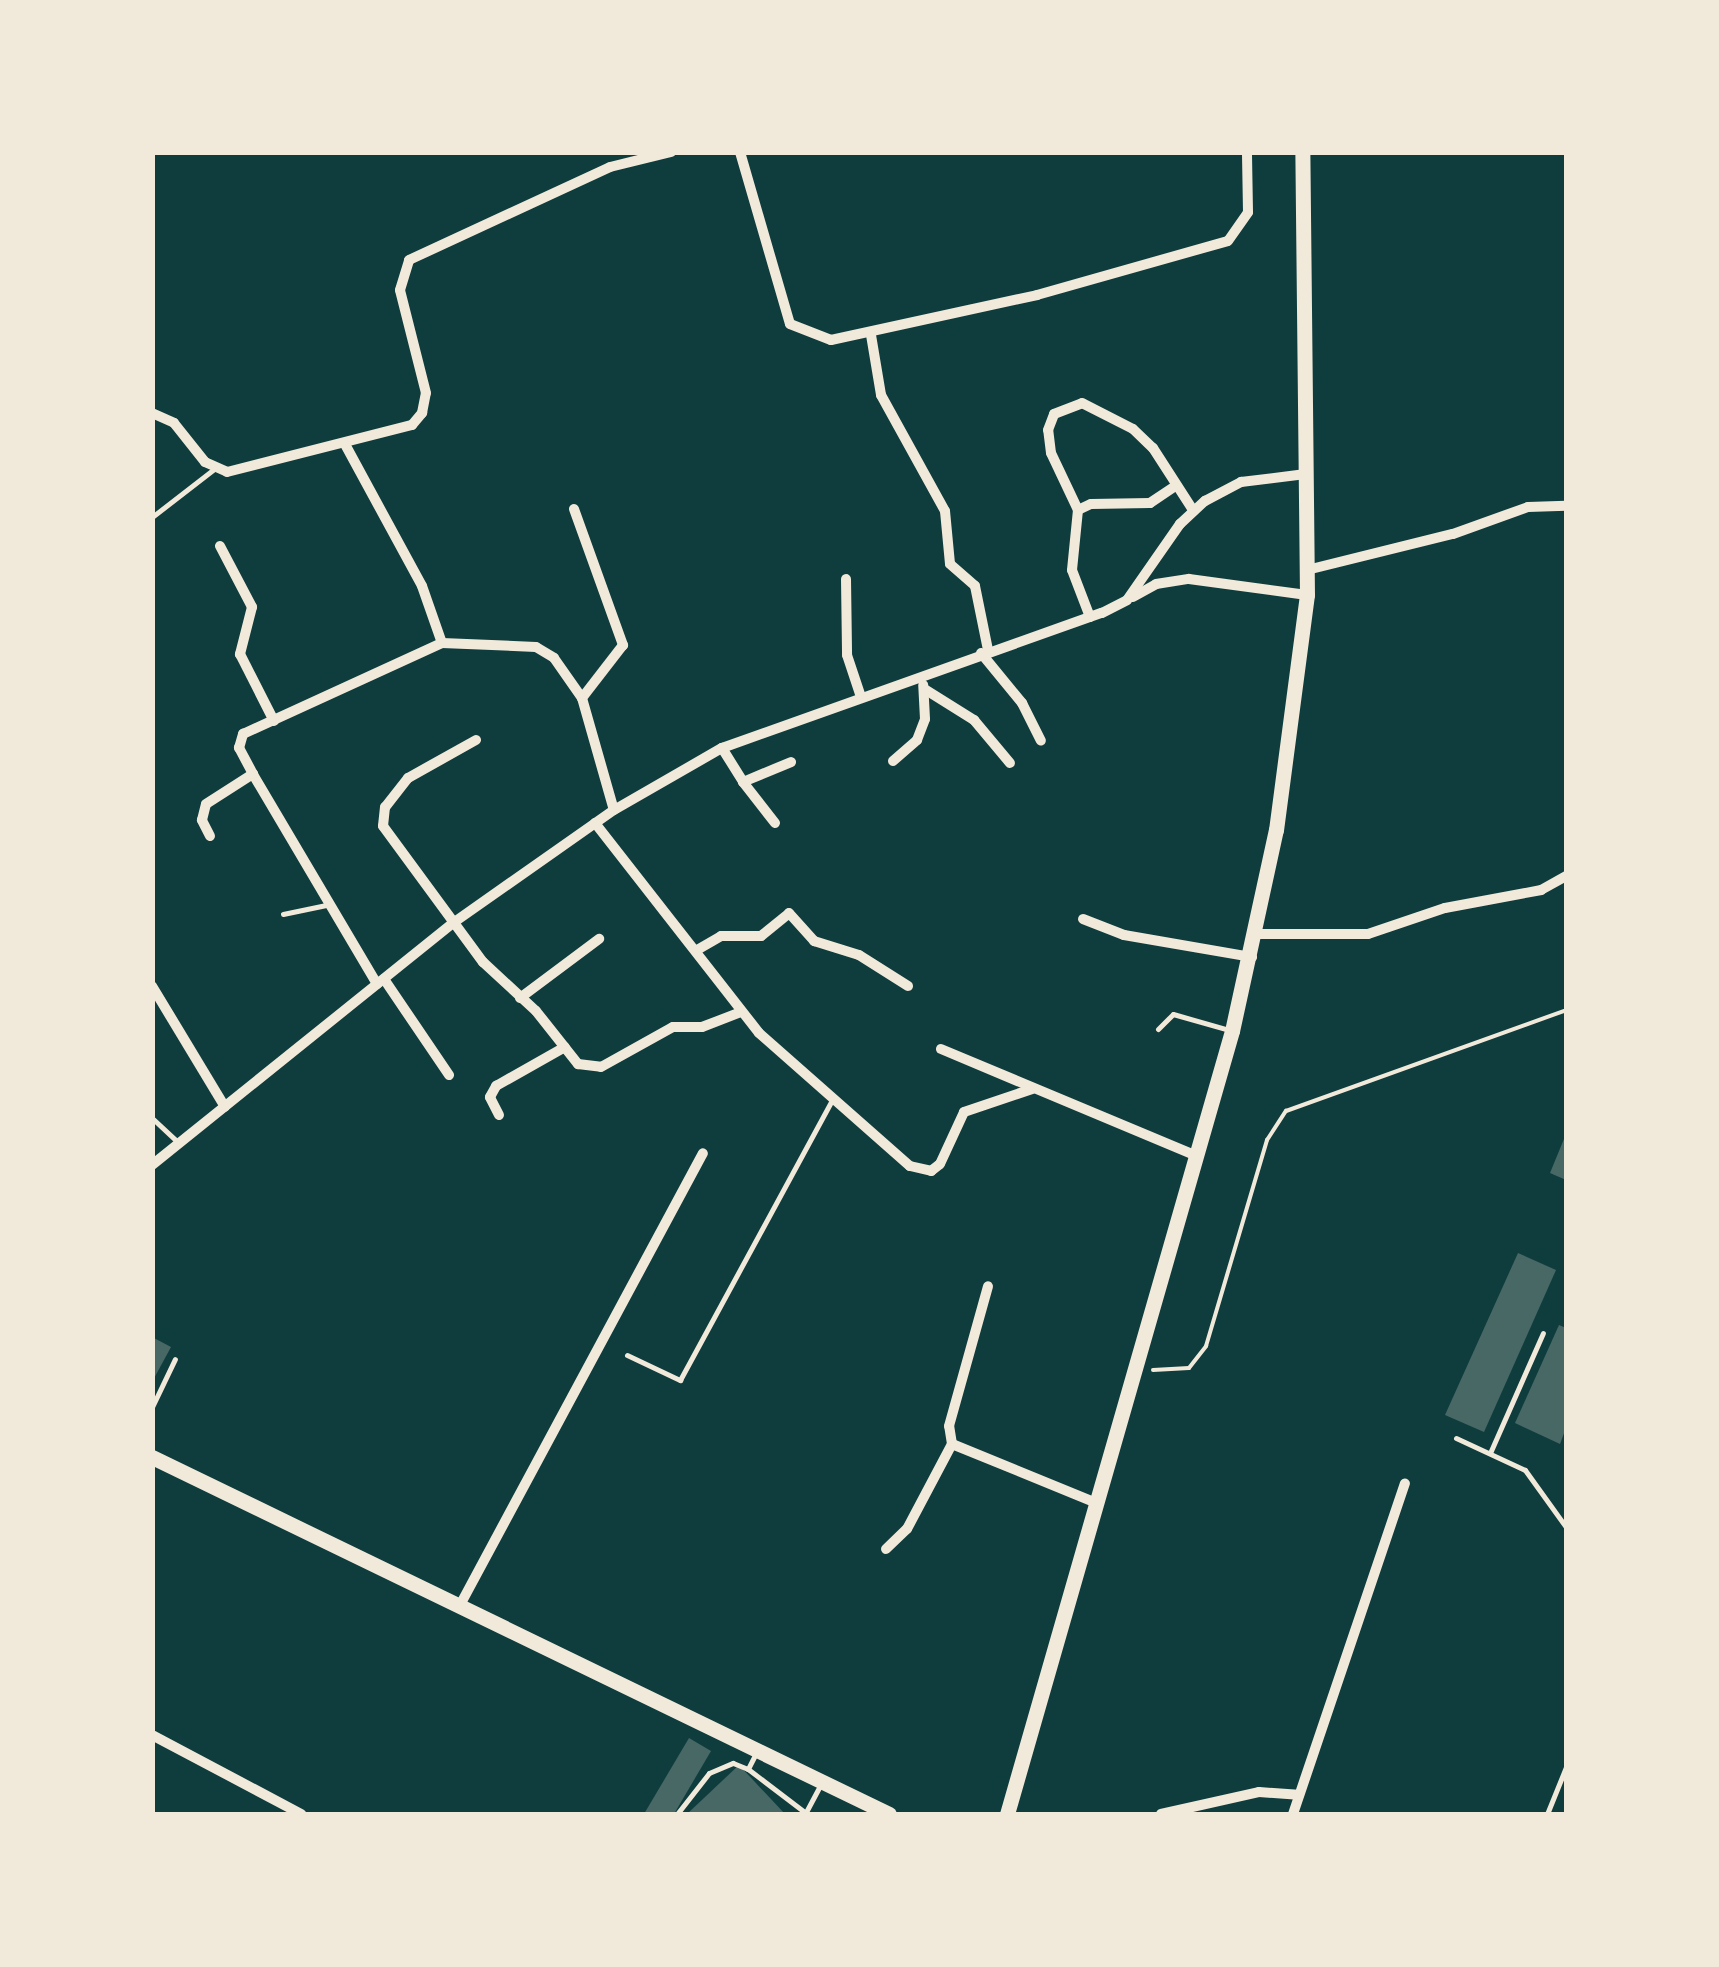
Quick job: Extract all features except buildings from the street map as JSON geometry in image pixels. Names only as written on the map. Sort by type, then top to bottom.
[{"type":"main road","points":[[995,1814],[1009,1806],[1197,1156],[1257,934],[1296,704],[1307,594],[1302,152]]},
{"type":"main road","points":[[152,1457],[757,1750],[840,1794],[890,1814]]},
{"type":"main road","points":[[840,1794],[865,1814]]},
{"type":"street","points":[[152,413],[174,423],[214,470],[246,470],[348,448],[398,431],[422,413],[426,392],[400,290],[409,260],[610,168],[672,152]]},
{"type":"street","points":[[740,152],[790,324],[815,338],[871,336],[1228,241],[1248,212],[1247,152]]},
{"type":"street","points":[[871,336],[881,395],[945,510],[950,564],[975,586],[985,652],[1022,704],[1042,741]]},
{"type":"street","points":[[1090,618],[1072,570],[1078,510],[1050,453],[1048,430],[1064,406],[1082,403],[1133,429],[1153,448],[1174,487],[1193,510]]},
{"type":"street","points":[[348,448],[422,586],[442,644]]},
{"type":"street","points":[[1127,600],[1193,510],[1241,482],[1306,474]]},
{"type":"street","points":[[1078,510],[1091,504],[1150,503],[1174,487]]},
{"type":"street","points":[[1307,570],[1453,534],[1528,507],[1566,506]]},
{"type":"street","points":[[574,510],[623,645],[582,698]]},
{"type":"street","points":[[220,546],[252,607],[254,616],[238,643],[274,721]]},
{"type":"street","points":[[846,579],[847,656],[860,694]]},
{"type":"street","points":[[152,1165],[453,923],[614,810],[722,748],[860,694],[1090,618],[1156,584],[1189,579],[1307,594]]},
{"type":"street","points":[[449,1074],[380,982],[253,774],[240,737],[442,644],[546,651],[582,698],[614,810]]},
{"type":"street","points":[[918,676],[926,690],[974,720],[1010,763]]},
{"type":"street","points":[[893,762],[917,740],[926,690]]},
{"type":"street","points":[[476,740],[408,778],[381,816],[453,923],[584,1068],[600,1067],[673,1027],[702,1027],[741,1012]]},
{"type":"street","points":[[722,748],[775,822]]},
{"type":"street","points":[[743,782],[791,762]]},
{"type":"street","points":[[210,836],[202,820],[206,804],[253,774]]},
{"type":"street","points":[[595,823],[697,950],[741,1012],[831,1102],[910,1166],[931,1171],[964,1112],[1032,1089]]},
{"type":"street","points":[[1257,934],[1368,934],[1445,908],[1541,890],[1566,876]]},
{"type":"street","points":[[697,950],[721,936],[761,936],[789,913],[814,941],[859,955],[908,986]]},
{"type":"street","points":[[1083,919],[1124,935],[1252,957]]},
{"type":"street","points":[[520,998],[599,939]]},
{"type":"street","points":[[152,986],[225,1107]]},
{"type":"street","points":[[500,1114],[490,1097],[496,1086],[565,1047]]},
{"type":"street","points":[[941,1049],[1197,1156]]},
{"type":"street","points":[[459,1608],[704,1153]]},
{"type":"street","points":[[886,1548],[908,1529],[952,1444],[948,1426],[988,1286]]},
{"type":"street","points":[[952,1444],[1094,1502]]},
{"type":"street","points":[[1293,1814],[1405,1483]]},
{"type":"street","points":[[152,1735],[301,1814]]},
{"type":"street","points":[[1162,1814],[1259,1792],[1298,1795]]},
{"type":"lane","points":[[152,517],[214,470]]},
{"type":"lane","points":[[284,914],[334,902]]},
{"type":"lane","points":[[1158,1029],[1172,1014],[1232,1031]]},
{"type":"lane","points":[[627,1355],[680,1380],[831,1102]]},
{"type":"lane","points":[[152,1118],[180,1144]]},
{"type":"lane","points":[[1490,1453],[1543,1333]]},
{"type":"lane","points":[[152,1407],[175,1360]]},
{"type":"lane","points":[[1456,1438],[1525,1470],[1566,1527]]},
{"type":"lane","points":[[748,1769],[757,1750]]},
{"type":"lane","points":[[677,1814],[709,1774],[733,1763],[748,1769],[805,1814],[820,1784]]},
{"type":"lane","points":[[1547,1814],[1566,1767]]},
{"type":"path","points":[[1133,1368],[1189,1368],[1206,1346],[1267,1140],[1286,1112],[1566,1010]]}]
